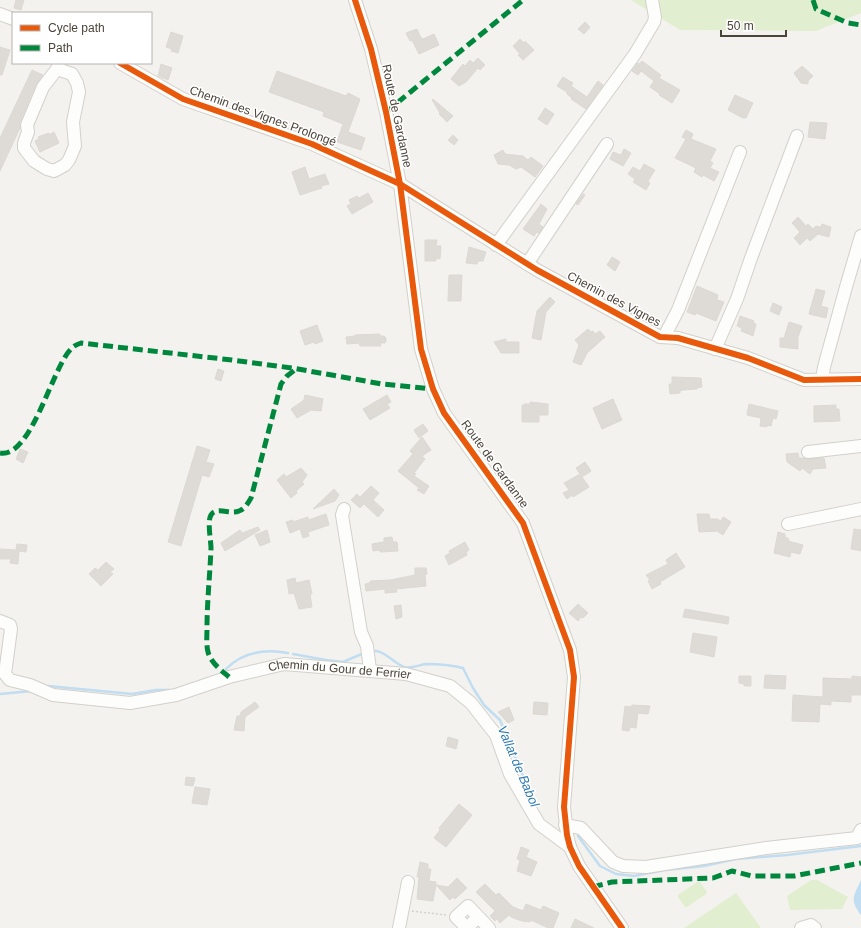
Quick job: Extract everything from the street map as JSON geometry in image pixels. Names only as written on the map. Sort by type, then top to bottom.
[{"type":"street","name":"Route de Gardanne","points":[[355,0],[373,56],[400,184],[421,349],[433,388],[444,413],[523,523],[570,650],[574,678],[564,806],[565,825],[570,847],[579,866],[622,928]]},
{"type":"street","points":[[496,245],[635,54],[654,22],[655,17],[652,0]]},
{"type":"street","points":[[0,14],[12,19]]},
{"type":"street","name":"Chemin des Vignes Prolongé","points":[[122,64],[183,99],[312,144],[400,184]]},
{"type":"street","points":[[58,66],[72,74],[77,83],[78,92],[73,122],[75,146],[69,160],[59,169],[54,170],[47,169],[34,160],[24,148],[24,143],[28,132],[27,125],[43,87],[58,66]]},
{"type":"street","points":[[715,349],[737,299],[797,136]]},
{"type":"street","points":[[527,264],[607,144]]},
{"type":"street","points":[[664,337],[678,310],[740,152]]},
{"type":"street","name":"Chemin des Vignes","points":[[400,184],[527,264],[660,337],[678,338],[748,358],[804,380],[861,379]]},
{"type":"street","points":[[822,380],[824,367],[861,236]]},
{"type":"street","points":[[808,452],[861,446]]},
{"type":"street","points":[[344,509],[342,515],[350,569],[361,632],[368,652],[370,670]]},
{"type":"street","points":[[788,524],[861,509]]},
{"type":"street","name":"Chemin du Gour de Ferrier","points":[[0,621],[10,625],[11,629],[5,674],[10,680],[30,685],[53,695],[130,703],[176,695],[229,677],[284,664],[406,674],[450,686],[471,704],[496,735],[510,774],[538,824],[570,847]]},
{"type":"street","points":[[565,825],[581,828],[613,862],[623,866],[646,867],[766,848],[857,838],[861,830]]},
{"type":"street","points":[[399,928],[408,882]]},
{"type":"street","points":[[456,917],[468,906],[489,928]]},
{"type":"street","points":[[801,928],[812,925],[815,928]]},
{"type":"path","points":[[402,910],[456,917]]},
{"type":"green space","points":[[631,0],[861,0],[861,13],[816,31],[680,30]]},
{"type":"green space","points":[[811,880],[817,880],[848,897],[842,909],[790,910],[787,896]]},
{"type":"green space","points":[[697,882],[700,882],[707,892],[685,907],[678,895]]},
{"type":"green space","points":[[736,893],[761,928],[684,928]]},
{"type":"water","points":[[861,880],[861,915],[857,910],[854,898]]},
{"type":"building","points":[[16,0],[24,0],[21,10],[14,8]]},
{"type":"building","points":[[585,22],[590,27],[584,34],[578,29]]},
{"type":"building","points":[[417,29],[421,38],[423,39],[434,34],[439,45],[419,54],[412,40],[410,41],[406,33]]},
{"type":"building","points":[[171,32],[183,36],[178,53],[171,51],[172,49],[166,47]]},
{"type":"building","points":[[520,39],[524,43],[525,41],[534,50],[523,60],[513,46]]},
{"type":"building","points":[[0,47],[10,50],[2,75],[0,75]]},
{"type":"building","points":[[478,58],[485,65],[480,70],[478,68],[466,82],[459,86],[451,79],[463,64],[465,66],[470,60],[473,63]]},
{"type":"building","points":[[642,61],[661,75],[659,78],[680,90],[672,103],[650,87],[654,81],[641,71],[638,75],[632,71],[638,63],[639,64]]},
{"type":"building","points":[[161,64],[172,68],[168,80],[158,76]]},
{"type":"building","points":[[802,66],[813,76],[808,81],[808,84],[801,83],[794,73]]},
{"type":"building","points":[[32,70],[43,75],[36,84],[20,122],[20,128],[0,171],[0,138]]},
{"type":"building","points":[[277,71],[346,96],[348,93],[360,99],[348,132],[365,138],[361,150],[337,142],[343,124],[323,116],[324,112],[269,92]]},
{"type":"building","points":[[563,77],[573,83],[571,86],[587,97],[598,81],[603,85],[586,109],[571,99],[572,98],[567,94],[567,92],[557,86]]},
{"type":"building","points":[[735,95],[753,103],[746,118],[743,118],[728,110]]},
{"type":"building","points":[[433,99],[453,116],[447,122],[439,114],[440,113],[432,100]]},
{"type":"building","points":[[545,108],[554,114],[547,125],[538,119]]},
{"type":"building","points":[[810,122],[827,123],[825,139],[808,137]]},
{"type":"building","points":[[686,130],[693,134],[691,139],[716,149],[710,161],[713,163],[710,168],[719,172],[714,181],[703,175],[702,177],[694,172],[696,168],[675,158],[686,139],[682,137]]},
{"type":"building","points":[[54,132],[59,143],[40,152],[35,141],[39,139],[38,137],[49,133],[49,135]]},
{"type":"building","points":[[453,135],[458,140],[454,145],[448,140]]},
{"type":"building","points":[[624,149],[631,153],[623,166],[610,159],[613,152],[621,155]]},
{"type":"building","points":[[503,150],[505,154],[523,156],[528,160],[531,157],[543,166],[535,177],[521,167],[516,169],[509,165],[498,164],[494,155]]},
{"type":"building","points":[[644,164],[655,170],[648,181],[650,183],[646,190],[633,182],[635,179],[628,174],[633,167],[640,171]]},
{"type":"building","points":[[305,167],[309,179],[325,174],[329,184],[321,186],[322,188],[300,195],[292,172]]},
{"type":"building","points":[[368,193],[373,202],[352,214],[347,206],[351,204],[349,200],[357,196],[359,198]]},
{"type":"building","points":[[583,194],[585,195],[578,205],[576,204]]},
{"type":"building","points":[[541,204],[547,209],[539,224],[543,227],[539,233],[537,232],[534,236],[523,229]]},
{"type":"building","points":[[798,217],[806,226],[808,224],[813,229],[816,226],[821,227],[822,224],[831,227],[829,237],[818,234],[810,241],[807,238],[800,245],[794,238],[800,232],[792,223]]},
{"type":"building","points":[[425,240],[437,240],[436,246],[441,246],[440,259],[436,258],[436,261],[425,261]]},
{"type":"building","points":[[469,247],[486,252],[483,261],[478,261],[477,264],[466,263]]},
{"type":"building","points":[[612,257],[620,262],[615,271],[607,265]]},
{"type":"building","points":[[449,275],[462,275],[461,301],[448,301]]},
{"type":"building","points":[[697,286],[718,295],[717,300],[724,302],[716,321],[696,313],[695,315],[687,312]]},
{"type":"building","points":[[816,289],[825,291],[821,306],[828,308],[826,318],[809,314]]},
{"type":"building","points":[[550,297],[555,302],[546,312],[541,340],[532,338],[537,311]]},
{"type":"building","points":[[773,303],[782,307],[779,315],[770,311]]},
{"type":"building","points":[[740,316],[754,321],[753,323],[756,324],[753,336],[741,331],[742,328],[737,326]]},
{"type":"building","points":[[789,322],[802,326],[798,337],[798,349],[780,347],[780,338],[784,338]]},
{"type":"building","points":[[317,325],[323,341],[305,345],[300,331]]},
{"type":"building","points":[[588,329],[591,332],[593,331],[595,334],[600,331],[605,337],[587,353],[581,365],[573,362],[579,345],[575,340]]},
{"type":"building","points":[[380,334],[380,336],[384,336],[386,338],[385,343],[380,343],[381,346],[360,346],[359,343],[347,344],[346,337],[355,335]]},
{"type":"building","points":[[506,339],[506,342],[519,342],[519,353],[501,353],[494,342]]},
{"type":"building","points":[[218,369],[224,371],[221,381],[215,379]]},
{"type":"building","points":[[672,377],[701,378],[702,387],[670,394],[669,384],[672,384]]},
{"type":"building","points":[[305,395],[323,399],[321,411],[311,410],[297,418],[291,409],[304,400]]},
{"type":"building","points":[[387,395],[391,402],[387,404],[390,408],[370,420],[363,409]]},
{"type":"building","points":[[613,399],[622,420],[602,429],[593,408]]},
{"type":"building","points":[[530,402],[548,404],[548,415],[539,415],[539,422],[522,422],[522,405],[524,406],[524,404],[530,404]]},
{"type":"building","points":[[749,404],[778,411],[776,419],[773,418],[771,426],[760,426],[761,418],[747,415]]},
{"type":"building","points":[[836,405],[836,409],[839,409],[840,421],[814,422],[814,406]]},
{"type":"building","points":[[423,424],[428,431],[419,438],[414,430]]},
{"type":"building","points":[[422,437],[431,450],[422,456],[425,459],[414,473],[416,474],[414,476],[429,486],[424,494],[417,490],[419,488],[398,471],[413,454],[410,451]]},
{"type":"building","points":[[197,446],[210,450],[206,462],[214,464],[209,477],[202,475],[181,546],[168,542]]},
{"type":"building","points":[[20,449],[28,452],[23,463],[16,459]]},
{"type":"building","points":[[798,453],[799,458],[824,458],[826,468],[813,469],[810,474],[802,468],[800,471],[787,462],[786,454]]},
{"type":"building","points":[[585,462],[591,471],[582,477],[589,487],[567,499],[563,493],[569,490],[564,483],[580,474],[576,468]]},
{"type":"building","points":[[301,468],[307,475],[302,482],[304,484],[291,498],[277,480],[284,474],[286,477]]},
{"type":"building","points":[[371,486],[379,493],[373,500],[384,510],[378,517],[364,504],[360,508],[351,500],[357,494],[360,497]]},
{"type":"building","points":[[334,489],[339,495],[335,501],[313,509]]},
{"type":"building","points":[[326,514],[329,525],[308,532],[309,536],[303,538],[300,529],[290,533],[286,522],[293,520],[293,522],[308,517],[308,520]]},
{"type":"building","points":[[697,514],[709,514],[710,519],[717,519],[721,521],[723,517],[731,522],[723,535],[717,531],[699,532]]},
{"type":"building","points":[[258,527],[260,530],[225,551],[221,543],[240,530],[242,533]]},
{"type":"building","points":[[854,529],[861,530],[861,551],[851,549]]},
{"type":"building","points":[[267,530],[270,542],[260,546],[255,535]]},
{"type":"building","points":[[778,532],[785,534],[785,537],[789,539],[788,541],[803,545],[800,554],[791,552],[790,557],[774,553]]},
{"type":"building","points":[[392,537],[393,542],[397,542],[398,551],[373,551],[372,544],[384,542],[384,538]]},
{"type":"building","points":[[465,542],[469,550],[466,552],[467,555],[449,565],[445,556],[450,553],[449,551]]},
{"type":"building","points":[[17,544],[27,545],[26,552],[19,551],[18,564],[10,563],[11,559],[0,559],[0,549],[16,550]]},
{"type":"building","points":[[676,553],[685,567],[660,582],[661,584],[652,589],[648,581],[650,580],[646,575],[668,564],[666,560]]},
{"type":"building","points":[[106,562],[114,569],[110,572],[113,574],[101,586],[89,574],[95,568],[98,570]]},
{"type":"building","points":[[415,568],[426,568],[426,586],[396,589],[397,592],[385,593],[385,589],[366,591],[365,584],[370,583],[370,581],[390,580],[415,575]]},
{"type":"building","points":[[295,578],[296,583],[309,580],[312,594],[310,594],[312,607],[299,609],[294,593],[289,594],[287,580]]},
{"type":"building","points":[[578,604],[588,613],[583,618],[581,617],[578,621],[569,613]]},
{"type":"building","points":[[401,605],[402,617],[396,619],[394,606]]},
{"type":"building","points":[[685,609],[729,617],[728,624],[683,617]]},
{"type":"building","points":[[693,633],[717,637],[714,657],[690,652]]},
{"type":"building","points":[[765,675],[786,676],[785,689],[764,688]]},
{"type":"building","points":[[739,676],[751,676],[751,686],[744,686],[744,684],[739,683]]},
{"type":"building","points":[[852,676],[861,677],[861,695],[851,695],[851,702],[831,701],[831,705],[820,704],[819,722],[792,721],[793,695],[823,697],[823,678],[852,679]]},
{"type":"building","points":[[255,702],[259,707],[245,717],[244,731],[234,730],[237,716],[240,716],[241,712]]},
{"type":"building","points":[[534,702],[548,703],[547,715],[533,714]]},
{"type":"building","points":[[632,705],[650,706],[648,714],[638,713],[636,728],[630,727],[629,731],[622,730],[625,706],[631,707]]},
{"type":"building","points":[[509,707],[514,720],[508,723],[498,712]]},
{"type":"building","points":[[448,737],[458,740],[456,749],[446,746]]},
{"type":"building","points":[[186,777],[195,778],[193,786],[185,785]]},
{"type":"building","points":[[195,787],[210,789],[207,805],[192,803]]},
{"type":"building","points":[[459,804],[472,815],[446,847],[434,838],[440,830],[439,828]]},
{"type":"building","points":[[521,847],[529,850],[526,857],[537,862],[531,876],[517,871],[520,860],[517,859]]},
{"type":"building","points":[[420,862],[428,864],[428,869],[431,869],[429,881],[436,882],[433,901],[417,899],[419,877],[417,877]]},
{"type":"building","points":[[457,878],[467,888],[455,899],[453,897],[450,900],[436,885],[448,887]]},
{"type":"building","points":[[485,884],[496,895],[499,893],[513,907],[523,911],[526,904],[541,910],[543,906],[559,913],[553,928],[548,928],[531,920],[530,922],[526,922],[519,920],[509,915],[500,923],[497,919],[495,921],[490,916],[495,911],[476,892]]},
{"type":"building","points":[[575,919],[594,928],[571,928]]},
{"type":"waterway","name":"Vallat de Babol","points":[[226,669],[232,663],[254,653],[271,651],[288,653]]},
{"type":"waterway","name":"Vallat de Babol","points":[[371,651],[380,652],[404,667],[426,664],[463,668],[484,705],[500,720],[535,805]]},
{"type":"waterway","name":"Vallat de Babol","points":[[293,654],[343,662],[364,653]]},
{"type":"waterway","name":"Vallat de Babol","points":[[44,687],[48,686],[132,694],[156,690],[170,690]]},
{"type":"waterway","name":"Vallat de Babol","points":[[0,694],[32,691]]},
{"type":"waterway","name":"Vallat de Babol","points":[[578,836],[600,866],[616,874],[634,876],[665,870],[704,866],[736,859],[787,855],[861,846]]},
{"type":"marked path","points":[[386,112],[523,0]]},
{"type":"marked path","points":[[813,0],[816,9],[848,23],[861,25]]},
{"type":"marked path","points":[[0,453],[11,451],[22,442],[31,428],[64,359],[72,348],[81,343],[232,360],[292,368],[382,384],[433,389]]},
{"type":"marked path","points":[[229,677],[211,660],[207,646],[207,608],[211,548],[209,526],[210,518],[213,512],[216,511],[236,512],[241,510],[246,506],[251,498],[281,384],[287,376],[296,369]]},
{"type":"marked path","points":[[593,887],[612,882],[713,878],[732,871],[752,876],[794,876],[861,863]]},
{"type":"cycle path","points":[[355,0],[371,49],[386,112],[400,184],[421,349],[433,389],[444,413],[523,523],[570,650],[574,677],[564,807],[567,835],[570,847],[579,866],[622,928]]},
{"type":"cycle path","points":[[122,64],[183,99],[312,144],[400,184],[537,270],[660,337],[678,338],[748,358],[804,380],[861,379]]}]
